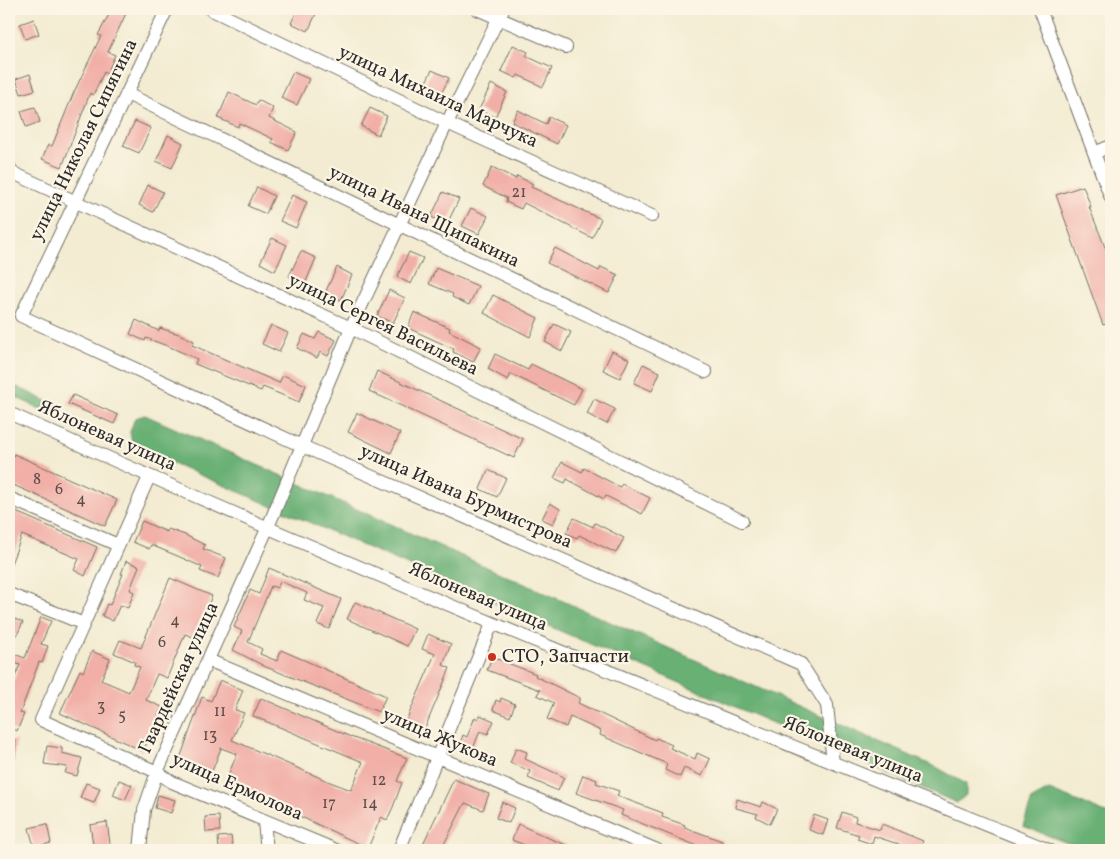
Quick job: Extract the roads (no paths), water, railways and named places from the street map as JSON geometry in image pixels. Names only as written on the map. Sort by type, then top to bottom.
[{"type":"street","name":"улица Николая Сипягина","points":[[21,316],[167,9]]},
{"type":"street","name":"улица Михаила Марчука","points":[[210,9],[447,123],[652,216]]},
{"type":"street","points":[[477,9],[500,14],[566,47]]},
{"type":"street","points":[[1040,9],[1111,198]]},
{"type":"street","name":"Гвардейская улица","points":[[140,850],[144,810],[156,772],[268,527],[351,328],[500,14]]},
{"type":"street","name":"улица Ивана Щипакина","points":[[127,94],[706,372]]},
{"type":"street","points":[[1094,153],[1111,146]]},
{"type":"street","name":"улица Сергея Васильева","points":[[9,166],[11,172],[351,328],[742,521]]},
{"type":"street","name":"улица Ивана Бурмистрова","points":[[21,316],[302,446],[801,664],[827,705],[833,763]]},
{"type":"street","name":"Яблоневая улица","points":[[9,413],[149,477],[492,624],[1048,850]]},
{"type":"street","points":[[9,594],[84,624],[149,477]]},
{"type":"street","points":[[9,498],[118,546]]},
{"type":"street","name":"улица Ермолова","points":[[84,624],[41,720],[156,772],[172,782],[264,822],[336,850]]},
{"type":"street","points":[[399,850],[492,624]]},
{"type":"street","name":"улица Жукова","points":[[208,660],[657,850]]},
{"type":"street","points":[[264,822],[268,850]]},
{"type":"place","name":"СТО, Запчасти","points":[[492,657]]}]
